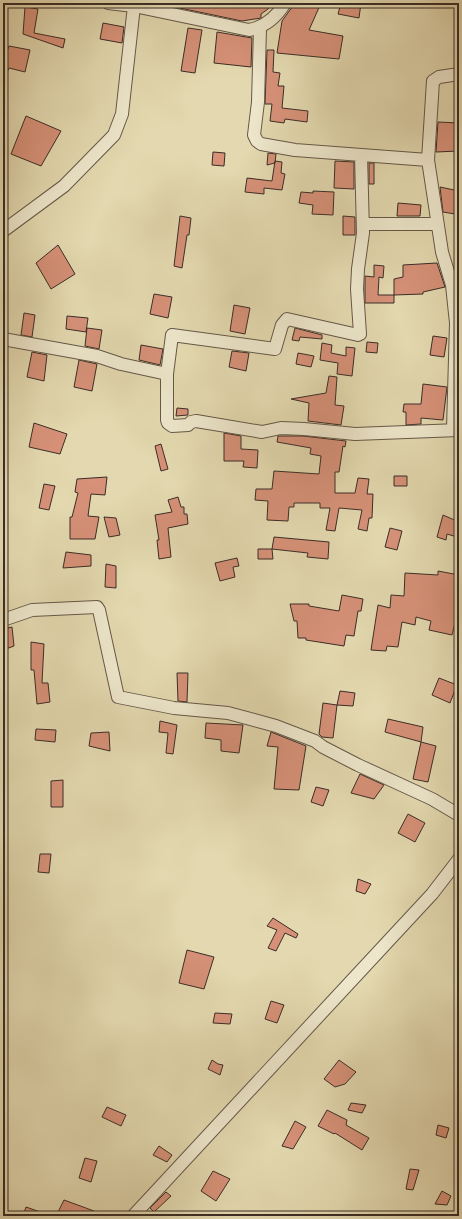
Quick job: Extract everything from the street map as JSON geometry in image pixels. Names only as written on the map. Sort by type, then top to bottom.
[{"type":"street","points":[[108,3],[134,6],[248,30],[260,28],[268,23],[285,3]]},
{"type":"street","points":[[3,231],[64,186],[114,135],[122,114],[134,6]]},
{"type":"street","points":[[260,28],[258,102],[254,135],[257,141],[261,144],[296,150],[428,160]]},
{"type":"street","points":[[360,155],[363,224],[358,269],[360,334],[358,335],[287,319],[282,325],[275,349],[172,335],[167,374],[167,420],[172,426],[188,425],[191,422],[196,421],[262,432],[281,428],[304,428],[355,434],[395,434],[456,430],[457,323],[452,285],[442,252],[437,224],[428,160],[433,81],[439,77],[459,74]]},
{"type":"street","points":[[363,224],[437,224]]},
{"type":"street","points":[[3,339],[97,356],[121,364],[167,374]]},
{"type":"street","points":[[3,620],[32,610],[97,607],[99,610],[118,697],[174,708],[228,713],[276,726],[316,741],[323,747],[432,799],[459,815]]},
{"type":"street","points":[[133,1216],[432,894],[459,858]]},
{"type":"building","points":[[156,3],[273,3],[261,14],[261,18],[242,21]]},
{"type":"building","points":[[295,3],[321,3],[309,30],[343,36],[339,59],[277,53],[282,21]]},
{"type":"building","points":[[341,3],[361,3],[359,18],[338,14]]},
{"type":"building","points":[[25,7],[38,9],[34,33],[65,39],[63,48],[23,34]]},
{"type":"building","points":[[103,23],[124,27],[122,43],[100,39]]},
{"type":"building","points":[[188,28],[202,30],[195,73],[181,71]]},
{"type":"building","points":[[217,32],[252,38],[251,67],[214,63]]},
{"type":"building","points":[[9,46],[30,50],[25,72],[9,68],[3,82],[3,62]]},
{"type":"building","points":[[267,50],[274,50],[273,72],[280,73],[278,86],[284,86],[282,108],[308,111],[307,122],[285,119],[284,123],[270,121],[272,104],[265,104]]},
{"type":"building","points":[[26,116],[61,131],[41,166],[11,154]]},
{"type":"building","points":[[438,122],[459,123],[459,151],[436,152]]},
{"type":"building","points":[[213,152],[225,153],[224,166],[212,165]]},
{"type":"building","points":[[268,153],[276,154],[275,163],[267,165]]},
{"type":"building","points":[[275,161],[282,162],[281,173],[285,174],[282,190],[264,188],[264,194],[245,192],[247,178],[272,181]]},
{"type":"building","points":[[335,161],[354,162],[354,189],[334,188]]},
{"type":"building","points":[[369,163],[374,163],[374,184],[369,184]]},
{"type":"building","points":[[440,187],[459,191],[455,214],[443,212]]},
{"type":"building","points":[[313,191],[334,192],[333,215],[312,214],[313,205],[299,203],[301,192],[313,193]]},
{"type":"building","points":[[398,203],[421,205],[420,216],[397,216]]},
{"type":"building","points":[[180,216],[191,218],[182,268],[174,266]]},
{"type":"building","points":[[343,216],[355,217],[355,235],[343,235]]},
{"type":"building","points":[[58,245],[75,274],[51,289],[36,263]]},
{"type":"building","points":[[437,263],[445,287],[423,292],[423,294],[394,295],[394,279],[403,277],[403,265]]},
{"type":"building","points":[[374,265],[384,266],[383,278],[379,277],[378,295],[394,295],[394,303],[365,303],[365,276],[374,277]]},
{"type":"building","points":[[154,294],[172,297],[168,318],[150,314]]},
{"type":"building","points":[[234,305],[250,308],[245,334],[230,331]]},
{"type":"building","points":[[24,313],[35,315],[32,337],[21,335]]},
{"type":"building","points":[[67,316],[88,318],[86,332],[66,329]]},
{"type":"building","points":[[87,328],[102,330],[99,349],[85,346]]},
{"type":"building","points":[[295,328],[322,335],[322,339],[300,337],[299,341],[292,340]]},
{"type":"building","points":[[433,336],[447,338],[444,357],[430,355]]},
{"type":"building","points":[[367,342],[378,343],[377,353],[366,352]]},
{"type":"building","points":[[322,343],[332,345],[331,353],[346,356],[346,347],[355,348],[352,376],[337,374],[338,363],[320,360]]},
{"type":"building","points":[[141,345],[163,349],[160,365],[139,360]]},
{"type":"building","points":[[232,351],[249,353],[246,371],[229,367]]},
{"type":"building","points":[[32,352],[47,355],[44,381],[27,377]]},
{"type":"building","points":[[298,353],[314,356],[311,367],[296,364]]},
{"type":"building","points":[[79,360],[97,364],[92,391],[74,387]]},
{"type":"building","points":[[329,376],[337,377],[335,405],[344,406],[341,425],[308,421],[309,403],[291,399],[326,393]]},
{"type":"building","points":[[423,384],[447,387],[443,420],[421,418],[421,424],[406,425],[406,412],[403,412],[404,404],[421,404]]},
{"type":"building","points":[[177,408],[188,409],[188,415],[176,416]]},
{"type":"building","points":[[34,423],[67,434],[60,454],[29,447]]},
{"type":"building","points":[[224,433],[241,436],[241,449],[258,450],[257,468],[243,467],[244,461],[224,461]]},
{"type":"building","points":[[278,436],[303,436],[346,441],[345,447],[343,446],[339,472],[335,472],[335,493],[355,493],[358,478],[369,479],[367,494],[373,494],[372,518],[369,518],[367,531],[358,529],[362,510],[339,508],[335,531],[326,530],[330,508],[320,508],[320,503],[294,503],[294,507],[289,507],[288,521],[267,520],[268,501],[255,500],[256,489],[272,489],[274,471],[319,474],[321,456],[310,454],[311,448],[277,442]]},
{"type":"building","points":[[161,444],[168,469],[161,471],[155,446]]},
{"type":"building","points":[[394,476],[407,476],[407,486],[394,486]]},
{"type":"building","points":[[107,477],[105,495],[91,494],[88,516],[99,517],[95,539],[70,539],[70,517],[72,517],[78,493],[75,492],[77,479]]},
{"type":"building","points":[[44,484],[55,486],[49,510],[39,508]]},
{"type":"building","points":[[178,497],[181,507],[184,507],[184,514],[187,514],[188,524],[168,528],[171,557],[159,559],[157,540],[159,540],[155,515],[172,512],[168,500]]},
{"type":"building","points":[[443,515],[459,522],[457,537],[447,534],[446,540],[437,537]]},
{"type":"building","points":[[104,517],[116,518],[120,535],[109,537]]},
{"type":"building","points":[[390,528],[402,531],[397,550],[385,547]]},
{"type":"building","points":[[274,537],[329,542],[328,559],[307,557],[308,553],[272,549]]},
{"type":"building","points":[[258,549],[272,549],[273,559],[258,559]]},
{"type":"building","points":[[66,552],[91,555],[91,566],[63,568]]},
{"type":"building","points":[[237,558],[239,566],[233,567],[235,577],[220,581],[215,563]]},
{"type":"building","points":[[106,564],[116,566],[116,588],[105,587]]},
{"type":"building","points":[[438,571],[459,575],[459,607],[452,635],[429,630],[431,621],[416,617],[415,625],[402,622],[398,647],[387,646],[386,651],[371,650],[378,605],[390,608],[391,595],[404,596],[405,573],[438,575]]},
{"type":"building","points":[[342,595],[363,599],[361,611],[358,611],[354,636],[346,635],[344,646],[306,640],[306,638],[298,638],[297,621],[294,621],[290,604],[309,604],[309,606],[339,611]]},
{"type":"building","points":[[12,627],[14,646],[3,650],[3,629]]},
{"type":"building","points":[[31,642],[44,644],[42,683],[48,683],[50,702],[37,704],[34,670],[31,670]]},
{"type":"building","points":[[177,673],[188,673],[187,702],[178,701]]},
{"type":"building","points":[[439,678],[457,685],[450,703],[432,695]]},
{"type":"building","points":[[340,691],[355,693],[353,706],[337,705]]},
{"type":"building","points":[[323,703],[337,705],[333,738],[322,737],[319,734]]},
{"type":"building","points":[[388,719],[423,727],[421,742],[385,732]]},
{"type":"building","points":[[160,721],[177,725],[173,754],[166,753],[168,733],[159,732]]},
{"type":"building","points":[[206,723],[243,725],[239,753],[221,751],[221,740],[205,738]]},
{"type":"building","points":[[36,729],[56,730],[55,742],[35,740]]},
{"type":"building","points":[[109,732],[110,751],[89,746],[91,733]]},
{"type":"building","points":[[271,732],[306,746],[299,790],[274,789],[278,747],[267,746]]},
{"type":"building","points":[[421,742],[436,746],[428,782],[413,779]]},
{"type":"building","points":[[360,774],[384,785],[374,799],[351,793]]},
{"type":"building","points":[[63,780],[63,807],[51,807],[51,781]]},
{"type":"building","points":[[316,787],[329,790],[323,806],[311,802]]},
{"type":"building","points":[[408,814],[425,823],[415,842],[398,833]]},
{"type":"building","points":[[40,854],[51,854],[49,873],[38,872]]},
{"type":"building","points":[[358,879],[371,884],[365,894],[356,891]]},
{"type":"building","points":[[273,918],[298,934],[296,938],[285,933],[276,951],[268,948],[277,930],[267,926]]},
{"type":"building","points":[[187,950],[214,957],[204,989],[179,983]]},
{"type":"building","points":[[271,1001],[284,1005],[277,1023],[265,1019]]},
{"type":"building","points":[[215,1013],[232,1014],[230,1024],[213,1023]]},
{"type":"building","points":[[212,1060],[223,1065],[220,1075],[208,1069]]},
{"type":"building","points":[[339,1060],[356,1072],[345,1084],[335,1087],[324,1079]]},
{"type":"building","points":[[351,1103],[366,1105],[362,1113],[348,1110]]},
{"type":"building","points":[[107,1107],[126,1115],[121,1126],[102,1117]]},
{"type":"building","points":[[327,1110],[347,1120],[346,1125],[369,1138],[362,1150],[335,1133],[334,1134],[318,1126]]},
{"type":"building","points":[[295,1121],[306,1127],[293,1149],[282,1146]]},
{"type":"building","points":[[438,1125],[449,1128],[446,1138],[436,1135]]},
{"type":"building","points":[[159,1146],[172,1155],[167,1162],[153,1155]]},
{"type":"building","points":[[85,1158],[97,1161],[91,1182],[79,1178]]},
{"type":"building","points":[[410,1169],[419,1170],[413,1190],[406,1189]]},
{"type":"building","points":[[213,1171],[230,1179],[216,1201],[201,1191]]},
{"type":"building","points":[[442,1191],[451,1196],[447,1205],[435,1204]]},
{"type":"building","points":[[166,1192],[171,1196],[154,1212],[150,1208]]},
{"type":"building","points":[[64,1200],[94,1211],[91,1216],[56,1216]]},
{"type":"building","points":[[26,1207],[49,1215],[23,1216]]}]
